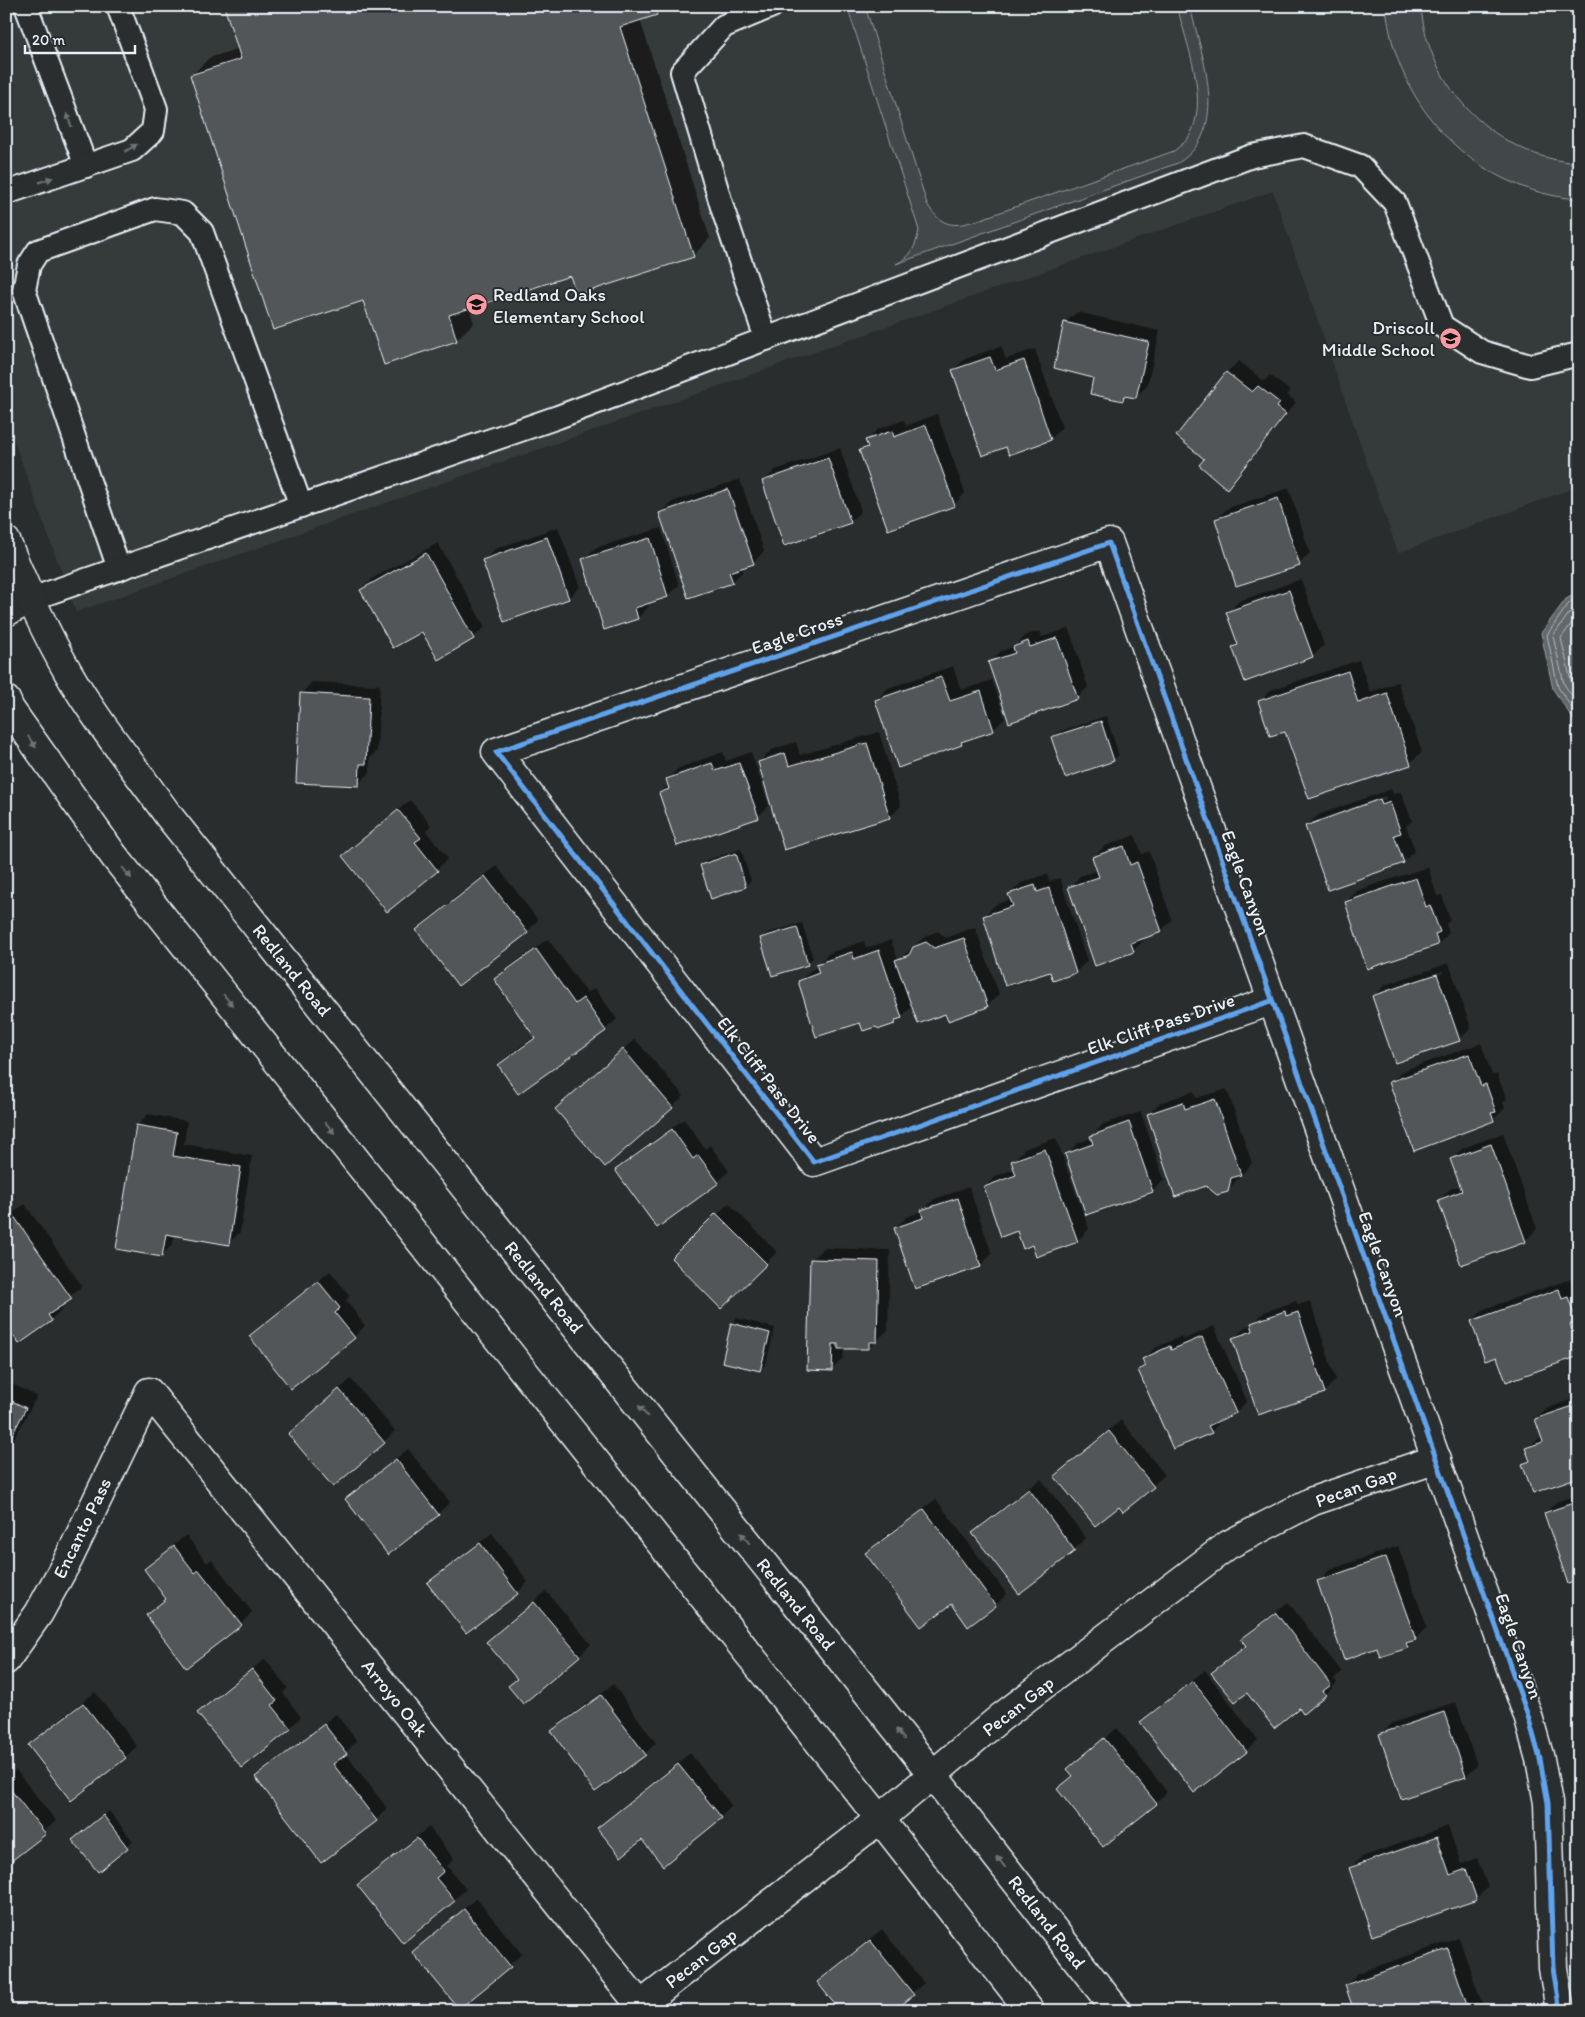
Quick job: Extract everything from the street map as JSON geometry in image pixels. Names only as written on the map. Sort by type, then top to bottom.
[{"type":"street","name":"Redland Road","points":[[6,541],[31,600],[68,672],[108,732],[168,815],[933,1775],[1117,2011]]},
{"type":"street","name":"Eagle Cross","points":[[496,752],[1109,543]]},
{"type":"street","name":"Eagle Canyon","points":[[1109,543],[1271,1001],[1437,1458],[1528,1716],[1540,1759],[1548,1803],[1553,1968],[1560,2011]]},
{"type":"street","points":[[6,612],[31,600]]},
{"type":"street","points":[[6,700],[52,772],[114,856],[880,1819],[1030,2011]]},
{"type":"street","name":"Elk Cliff Pass Drive","points":[[496,752],[814,1162],[1271,1001]]},
{"type":"street","name":"Encanto Pass","points":[[6,1660],[39,1613],[69,1558],[149,1392]]},
{"type":"street","name":"Arroyo Oak","points":[[149,1392],[637,2008]]},
{"type":"street","name":"Pecan Gap","points":[[637,2008],[880,1819],[1000,1718],[1228,1545],[1313,1501],[1437,1458]]},
{"type":"lane","points":[[26,6],[86,166]]},
{"type":"lane","points":[[6,193],[132,150],[153,131],[156,109],[118,6]]},
{"type":"lane","points":[[766,339],[682,72],[724,26],[772,6]]},
{"type":"lane","points":[[31,600],[541,423],[1252,156],[1304,146],[1360,166],[1395,203],[1442,326],[1482,352],[1530,366],[1579,354]]},
{"type":"lane","points":[[119,569],[24,290],[29,264],[38,251],[155,209],[183,213],[202,232],[301,506]]},
{"type":"shaded area","name":"Redland Oaks Elementary School","points":[[6,6],[1579,6],[1579,486],[1398,553],[1273,191],[76,612],[6,419]]},
{"type":"shaded area","points":[[847,6],[865,6],[927,204],[932,212],[949,224],[955,225],[978,220],[1174,151],[1185,142],[1194,124],[1197,108],[1197,91],[1177,6],[1190,6],[1205,69],[1208,90],[1208,112],[1204,131],[1194,149],[1178,163],[896,264],[912,251],[919,230]]},
{"type":"shaded area","points":[[1386,6],[1421,6],[1426,36],[1437,64],[1452,90],[1472,113],[1495,132],[1521,148],[1549,158],[1579,163],[1579,199],[1542,193],[1507,180],[1475,161],[1447,138],[1424,110],[1405,78],[1393,43]]},
{"type":"water","points":[[1579,592],[1579,728],[1553,689],[1541,633],[1566,599]]},
{"type":"building","points":[[224,6],[655,6],[657,15],[620,27],[694,257],[577,295],[570,276],[449,315],[457,341],[384,365],[363,301],[273,330],[190,75],[241,59]]},
{"type":"building","points":[[1064,322],[1149,342],[1136,398],[1124,396],[1123,401],[1090,394],[1093,378],[1054,368]]},
{"type":"building","points":[[990,357],[995,370],[1024,360],[1051,440],[1009,455],[1006,447],[982,456],[952,370]]},
{"type":"building","points":[[1226,372],[1252,392],[1258,386],[1280,403],[1277,407],[1286,414],[1227,489],[1199,465],[1204,459],[1176,436]]},
{"type":"building","points":[[926,425],[955,506],[888,530],[859,450],[868,447],[865,440],[892,431],[894,437]]},
{"type":"building","points":[[828,458],[851,523],[784,546],[762,481]]},
{"type":"building","points":[[728,489],[754,564],[729,572],[733,583],[688,598],[659,513]]},
{"type":"building","points":[[1278,498],[1300,566],[1236,586],[1215,519]]},
{"type":"building","points":[[547,537],[569,599],[504,622],[482,560]]},
{"type":"building","points":[[650,538],[668,597],[635,608],[638,619],[604,630],[582,559]]},
{"type":"building","points":[[426,553],[474,639],[438,660],[422,632],[393,648],[360,590]]},
{"type":"building","points":[[1289,590],[1313,657],[1245,682],[1232,647],[1238,645],[1226,612]]},
{"type":"building","points":[[1057,638],[1078,699],[1009,723],[988,662],[1015,653],[1013,647],[1028,641],[1030,647]]},
{"type":"building","points":[[1348,671],[1358,703],[1387,693],[1411,765],[1309,799],[1285,732],[1270,736],[1258,701]]},
{"type":"building","points":[[941,677],[950,701],[981,691],[994,731],[961,742],[962,745],[898,768],[875,700]]},
{"type":"building","points":[[300,693],[369,697],[366,764],[360,764],[359,786],[296,783]]},
{"type":"building","points":[[1101,721],[1114,761],[1065,778],[1051,737]]},
{"type":"building","points":[[867,743],[890,818],[784,850],[758,762],[785,753],[789,766]]},
{"type":"building","points":[[712,763],[715,771],[739,763],[759,818],[677,846],[659,793],[669,789],[666,779]]},
{"type":"building","points":[[1380,799],[1382,805],[1390,802],[1401,833],[1394,835],[1404,863],[1328,890],[1305,826]]},
{"type":"building","points":[[398,810],[421,838],[415,842],[438,871],[387,912],[342,856]]},
{"type":"building","points":[[1124,846],[1130,865],[1137,862],[1162,932],[1131,943],[1134,952],[1095,966],[1068,887],[1099,877],[1092,857]]},
{"type":"building","points":[[736,853],[746,887],[711,899],[700,865]]},
{"type":"building","points":[[485,876],[528,933],[458,986],[416,930]]},
{"type":"building","points":[[1416,878],[1426,907],[1430,905],[1440,932],[1435,934],[1438,945],[1367,969],[1345,902]]},
{"type":"building","points":[[1035,885],[1037,892],[1049,888],[1076,973],[1053,981],[1050,972],[1005,986],[983,916],[1013,906],[1008,894]]},
{"type":"building","points":[[797,927],[808,965],[772,976],[760,938]]},
{"type":"building","points":[[964,938],[988,1007],[948,1021],[945,1014],[918,1024],[895,960],[909,955],[913,947],[926,942],[934,948]]},
{"type":"building","points":[[536,949],[575,1004],[583,998],[606,1031],[518,1094],[498,1065],[535,1038],[494,979]]},
{"type":"building","points":[[879,950],[902,1018],[896,1020],[895,1024],[880,1029],[875,1027],[863,1031],[860,1023],[816,1037],[798,981],[819,973],[816,964],[852,952],[854,959]]},
{"type":"building","points":[[1437,974],[1460,1041],[1395,1063],[1372,996]]},
{"type":"building","points":[[623,1049],[673,1108],[605,1167],[555,1109]]},
{"type":"building","points":[[1469,1054],[1481,1086],[1486,1084],[1496,1112],[1491,1113],[1494,1121],[1414,1151],[1389,1082]]},
{"type":"building","points":[[1215,1099],[1241,1175],[1231,1178],[1228,1192],[1217,1195],[1206,1186],[1175,1197],[1147,1114],[1183,1102],[1185,1109]]},
{"type":"building","points":[[1129,1122],[1153,1192],[1086,1215],[1065,1154],[1093,1144],[1090,1136]]},
{"type":"building","points":[[136,1125],[177,1132],[173,1156],[241,1167],[229,1245],[166,1234],[162,1257],[116,1249]]},
{"type":"building","points":[[672,1129],[693,1159],[698,1155],[719,1183],[657,1228],[615,1170]]},
{"type":"building","points":[[1491,1144],[1526,1242],[1461,1265],[1438,1200],[1462,1191],[1450,1159]]},
{"type":"building","points":[[1045,1149],[1078,1242],[1036,1257],[1032,1245],[1023,1249],[1017,1231],[1001,1237],[984,1187],[1016,1175],[1011,1161]]},
{"type":"building","points":[[958,1198],[981,1267],[915,1289],[894,1228],[923,1218],[921,1210]]},
{"type":"building","points":[[716,1213],[767,1264],[721,1309],[671,1258]]},
{"type":"building","points":[[13,1215],[72,1299],[48,1315],[52,1321],[19,1344],[6,1325],[6,1220]]},
{"type":"building","points":[[810,1259],[879,1261],[877,1342],[869,1342],[869,1349],[838,1349],[838,1344],[833,1344],[832,1371],[807,1370]]},
{"type":"building","points":[[318,1281],[340,1308],[335,1313],[355,1338],[291,1389],[249,1336]]},
{"type":"building","points":[[1559,1289],[1562,1299],[1568,1297],[1577,1322],[1570,1324],[1579,1349],[1579,1356],[1506,1382],[1497,1357],[1485,1361],[1471,1321]]},
{"type":"building","points":[[1285,1311],[1286,1316],[1298,1312],[1325,1393],[1258,1415],[1232,1338],[1253,1331],[1251,1323]]},
{"type":"building","points":[[731,1323],[770,1333],[760,1371],[722,1362]]},
{"type":"building","points":[[1202,1337],[1236,1413],[1208,1426],[1212,1433],[1173,1449],[1138,1370],[1146,1366],[1142,1359],[1170,1346],[1171,1350]]},
{"type":"building","points":[[339,1389],[385,1443],[333,1487],[288,1434]]},
{"type":"building","points":[[6,1398],[26,1408],[6,1447]]},
{"type":"building","points":[[1579,1404],[1579,1477],[1533,1493],[1522,1464],[1530,1461],[1525,1448],[1543,1442],[1535,1419]]},
{"type":"building","points":[[1109,1431],[1154,1487],[1123,1512],[1119,1507],[1095,1526],[1054,1476]]},
{"type":"building","points":[[396,1459],[439,1515],[388,1555],[345,1499]]},
{"type":"building","points":[[1029,1489],[1075,1551],[1019,1594],[972,1533]]},
{"type":"building","points":[[1579,1501],[1579,1580],[1568,1584],[1544,1513]]},
{"type":"building","points":[[924,1509],[996,1606],[968,1627],[952,1604],[921,1627],[865,1553]]},
{"type":"building","points":[[480,1543],[518,1594],[466,1633],[427,1583]]},
{"type":"building","points":[[174,1546],[195,1573],[199,1570],[242,1625],[186,1668],[146,1615],[166,1599],[144,1569]]},
{"type":"building","points":[[1386,1557],[1416,1640],[1406,1643],[1408,1648],[1380,1657],[1377,1648],[1344,1660],[1317,1581]]},
{"type":"building","points":[[534,1602],[580,1656],[523,1704],[508,1686],[517,1679],[486,1642]]},
{"type":"building","points":[[1276,1613],[1331,1685],[1323,1691],[1326,1695],[1303,1714],[1299,1708],[1274,1728],[1247,1693],[1235,1702],[1211,1673],[1246,1646],[1241,1639]]},
{"type":"building","points":[[252,1669],[277,1701],[272,1705],[291,1729],[242,1768],[197,1713]]},
{"type":"building","points":[[1193,1681],[1247,1752],[1194,1793],[1140,1722]]},
{"type":"building","points":[[601,1695],[646,1755],[595,1792],[551,1731]]},
{"type":"building","points":[[83,1703],[126,1758],[71,1801],[28,1745]]},
{"type":"building","points":[[1444,1712],[1466,1777],[1401,1799],[1379,1734]]},
{"type":"building","points":[[324,1724],[347,1754],[333,1764],[377,1821],[321,1863],[255,1777]]},
{"type":"building","points":[[1104,1738],[1157,1804],[1103,1847],[1057,1789],[1073,1776],[1067,1769]]},
{"type":"building","points":[[678,1764],[722,1818],[663,1866],[642,1840],[621,1857],[597,1828]]},
{"type":"building","points":[[6,1784],[46,1834],[6,1865]]},
{"type":"building","points":[[103,1815],[128,1848],[98,1872],[72,1840]]},
{"type":"building","points":[[1437,1837],[1450,1875],[1466,1869],[1477,1900],[1372,1936],[1349,1868]]},
{"type":"building","points":[[417,1838],[444,1871],[436,1878],[455,1901],[403,1943],[357,1885]]},
{"type":"building","points":[[464,1909],[511,1967],[459,2009],[412,1952]]},
{"type":"building","points":[[870,1940],[914,1995],[894,2011],[840,2011],[817,1982]]},
{"type":"building","points":[[1448,1949],[1469,2011],[1354,2011],[1345,1985]]},
{"type":"cycle path","points":[[1271,1001],[814,1162],[496,752],[1109,543],[1528,1716],[1540,1759],[1548,1803],[1553,1968],[1560,2011]]},
{"type":"place","name":"Redland Oaks Elementary School","points":[[477,305]]},
{"type":"place","name":"Driscoll Middle School","points":[[1451,338]]}]
